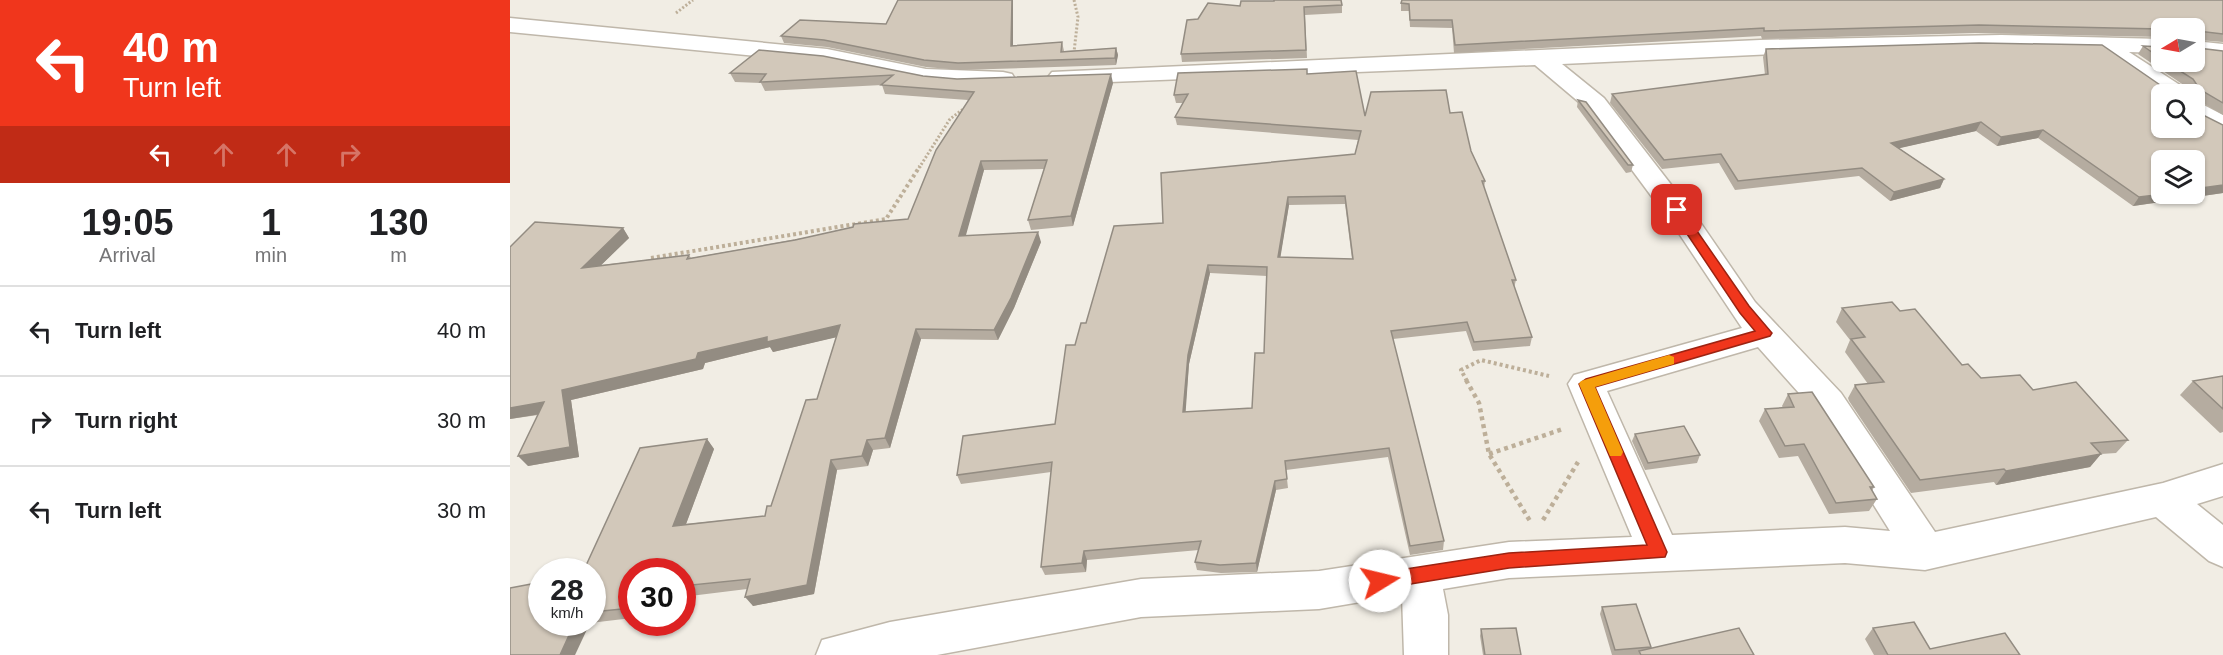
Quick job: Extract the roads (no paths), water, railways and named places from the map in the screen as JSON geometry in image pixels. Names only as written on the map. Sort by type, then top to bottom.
[{"type":"street","points":[[510,25],[795,52],[926,76],[992,79],[1540,58],[1643,51],[1939,43],[2101,43],[2151,45]]},
{"type":"street","points":[[2101,43],[2161,84]]},
{"type":"street","points":[[2205,49],[2223,51]]},
{"type":"street","points":[[1540,58],[1595,103],[1690,228],[1744,310],[1828,402],[1924,552]]},
{"type":"street","points":[[2205,114],[2223,126]]},
{"type":"street","points":[[1659,552],[1586,384],[1765,333]]},
{"type":"street","points":[[838,655],[890,643],[1141,598],[1319,590],[1509,560],[1845,545],[1924,552],[2163,499],[2223,480]]},
{"type":"street","points":[[2163,499],[2223,549]]},
{"type":"street","points":[[1420,575],[1426,615],[1426,655]]}]
